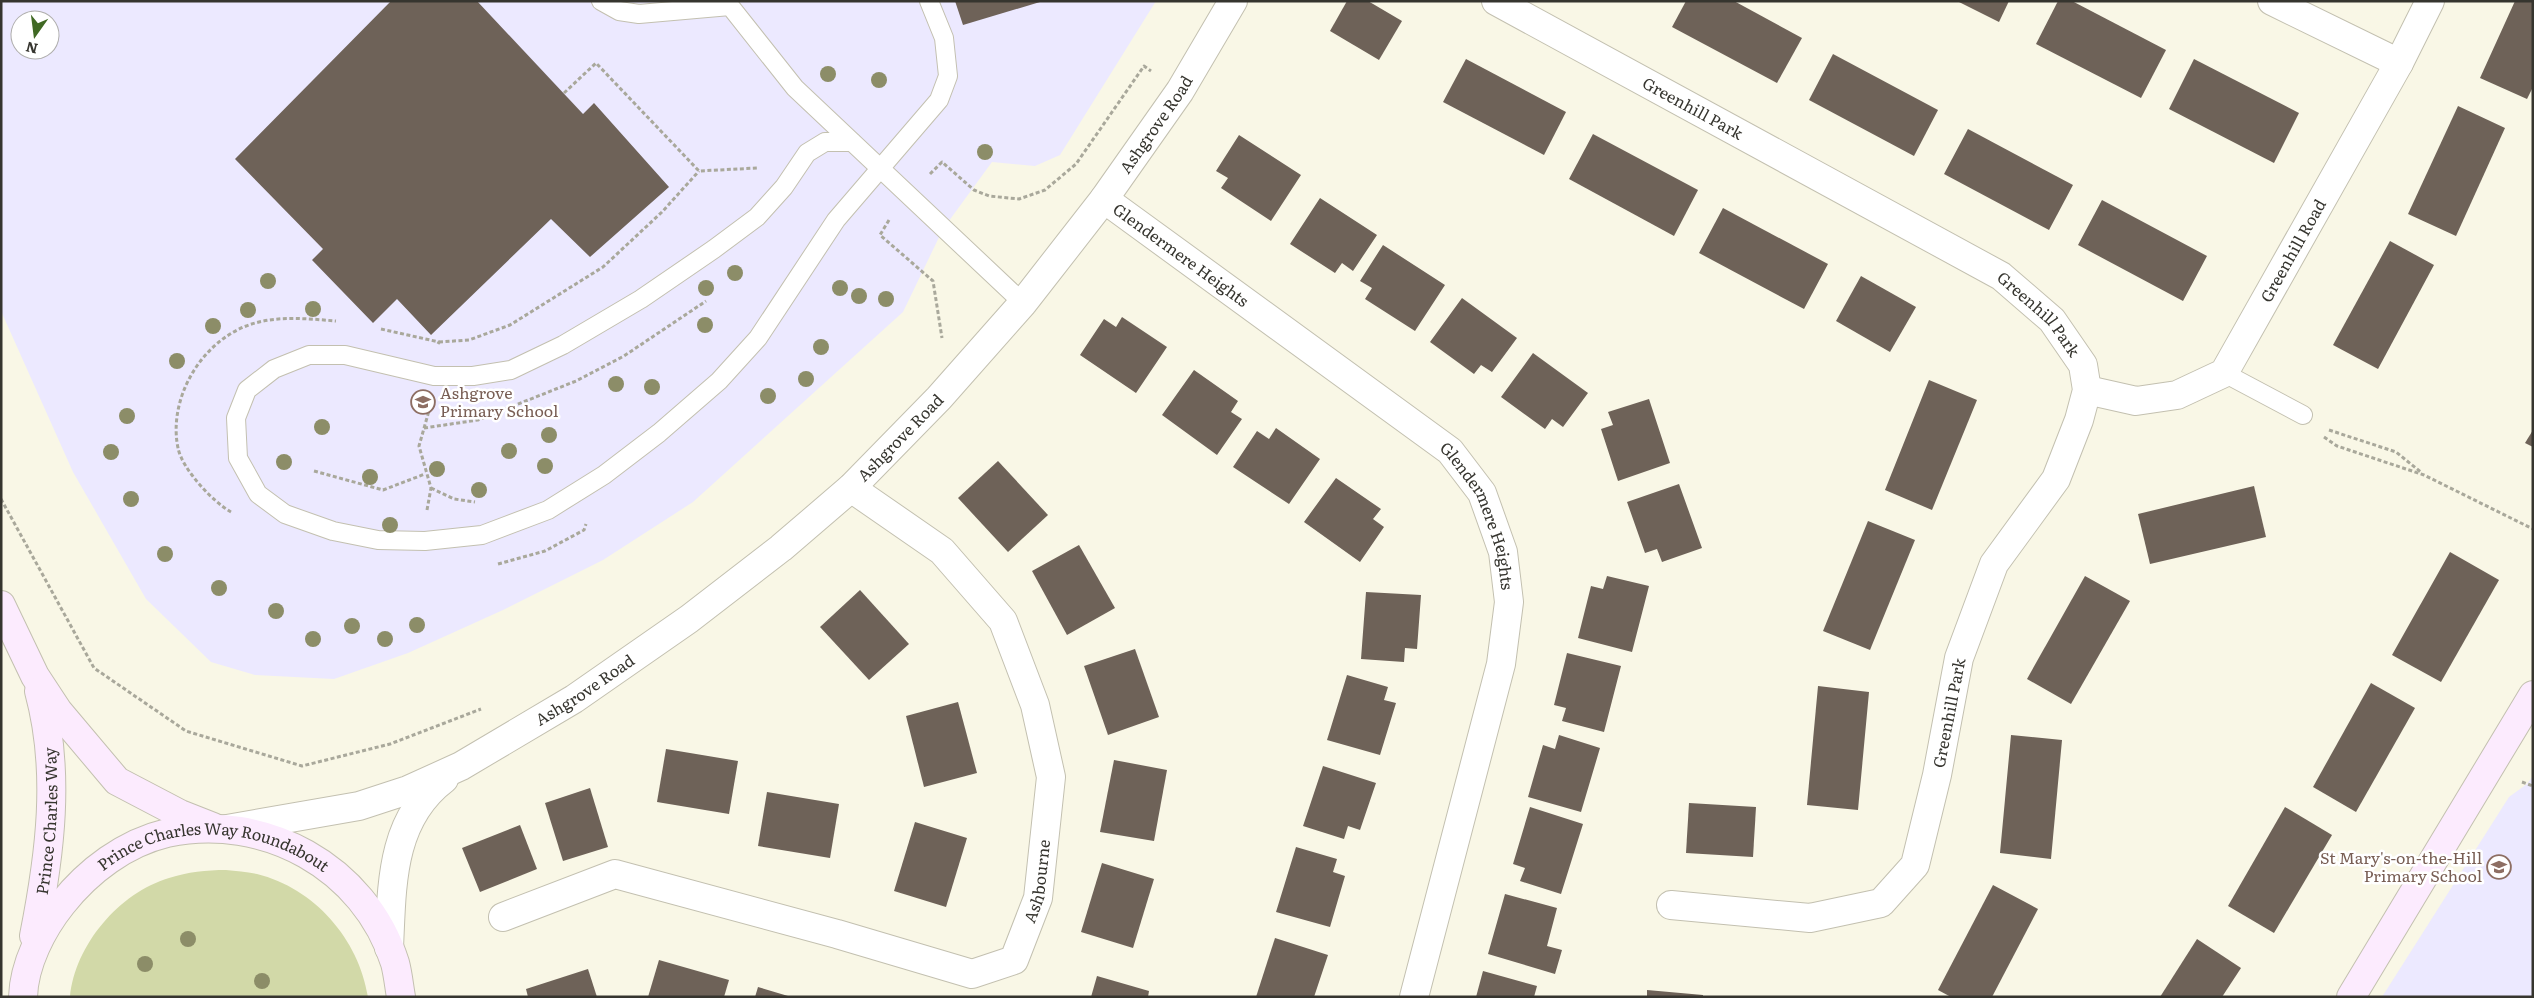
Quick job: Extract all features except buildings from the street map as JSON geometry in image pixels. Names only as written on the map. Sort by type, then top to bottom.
[{"type":"street","name":"Ashgrove Road","points":[[222,829],[360,806],[408,790],[461,766],[574,699],[689,619],[780,548],[851,488],[939,398],[1023,303],[1104,199],[1180,91],[1233,1]]},
{"type":"street","name":"Greenhill Park","points":[[1496,1],[2001,276],[2052,320],[2083,365],[2087,390],[2079,420],[2056,479],[1994,564],[1958,658],[1938,775],[1915,865],[1881,903],[1810,918],[1671,905]]},
{"type":"street","points":[[2272,1],[2399,63]]},
{"type":"street","name":"Greenhill Road","points":[[2224,373],[2399,63],[2430,1]]},
{"type":"street","name":"Glendermere Heights","points":[[1104,199],[1450,451],[1482,493],[1503,552],[1509,602],[1501,664],[1414,997]]},
{"type":"street","points":[[2087,390],[2136,400],[2169,396],[2177,395],[2224,373]]},
{"type":"street","name":"Ashbourne","points":[[503,917],[615,874],[837,934],[972,974],[1014,960],[1038,898],[1051,777],[1035,705],[1003,622],[942,551],[851,488]]},
{"type":"street","name":"Prince Charles Way","points":[[1,605],[35,676],[58,711],[117,781],[180,814],[222,829]]},
{"type":"street","name":"Prince Charles Way","points":[[23,988],[41,900],[52,811],[52,762],[46,715],[35,676]]},
{"type":"street","points":[[2351,997],[2533,695]]},
{"type":"street","name":"Ashgrove Road","points":[[393,956],[396,855],[410,818],[432,788],[461,766]]},
{"type":"street","name":"Prince Charles Way Roundabout","points":[[23,988],[48,921],[79,882],[120,852],[166,834],[222,829],[269,836],[308,853],[342,879],[369,910],[393,956],[401,997]]},
{"type":"street","points":[[393,956],[414,997]]},
{"type":"lane","points":[[601,1],[619,12],[639,14],[730,6],[795,88],[1023,303]]},
{"type":"lane","points":[[852,142],[825,142],[807,153],[784,187],[757,217],[642,299],[563,345],[511,370],[472,376],[434,376],[345,355],[309,355],[274,369],[246,390],[236,418],[238,458],[258,494],[285,514],[333,531],[378,540],[425,541],[482,536],[548,510],[604,475],[659,433],[719,381],[758,338],[836,220],[939,100],[948,76],[944,38],[929,1]]},
{"type":"lane","points":[[2224,373],[2303,415]]},
{"type":"path","points":[[378,328],[439,342],[469,340],[510,325],[604,267],[662,212],[699,171]]},
{"type":"path","points":[[889,220],[880,235],[933,281],[942,338],[937,346]]},
{"type":"path","points":[[238,517],[222,507],[195,478],[178,450],[176,420],[185,387],[202,357],[228,336],[258,322],[292,318],[344,322]]},
{"type":"path","points":[[425,541],[425,519],[431,488],[425,474],[419,446],[430,409],[439,342]]},
{"type":"path","points":[[2324,427],[2332,432],[2396,452],[2424,475]]},
{"type":"path","points":[[2318,433],[2337,446],[2424,475],[2533,529]]},
{"type":"path","points":[[314,471],[383,490],[425,474]]},
{"type":"path","points":[[431,488],[454,499],[481,503]]},
{"type":"path","points":[[1,499],[94,668],[186,731],[302,766],[390,744],[483,708]]},
{"type":"path","points":[[489,566],[506,563],[545,551],[584,530],[587,522]]},
{"type":"shaded area","name":"Ashgrove Primary School","points":[[1,1],[1156,1],[1060,155],[1035,166],[992,162],[943,229],[903,312],[693,502],[603,560],[503,610],[408,653],[334,679],[255,675],[211,662],[146,599],[73,472],[1,311]]},
{"type":"shaded area","name":"St Mary's-on-the-Hill Primary School","points":[[2533,776],[2533,997],[2382,997],[2509,797],[2527,784]]},
{"type":"green space","points":[[211,870],[257,874],[278,881],[297,891],[315,904],[344,936],[355,955],[368,997],[70,997],[74,978],[90,940],[117,909],[151,885],[169,878]]},
{"type":"place","name":"Ashgrove Primary School","points":[[423,402]]},
{"type":"place","name":"St Mary's-on-the-Hill Primary School","points":[[2499,867]]}]
